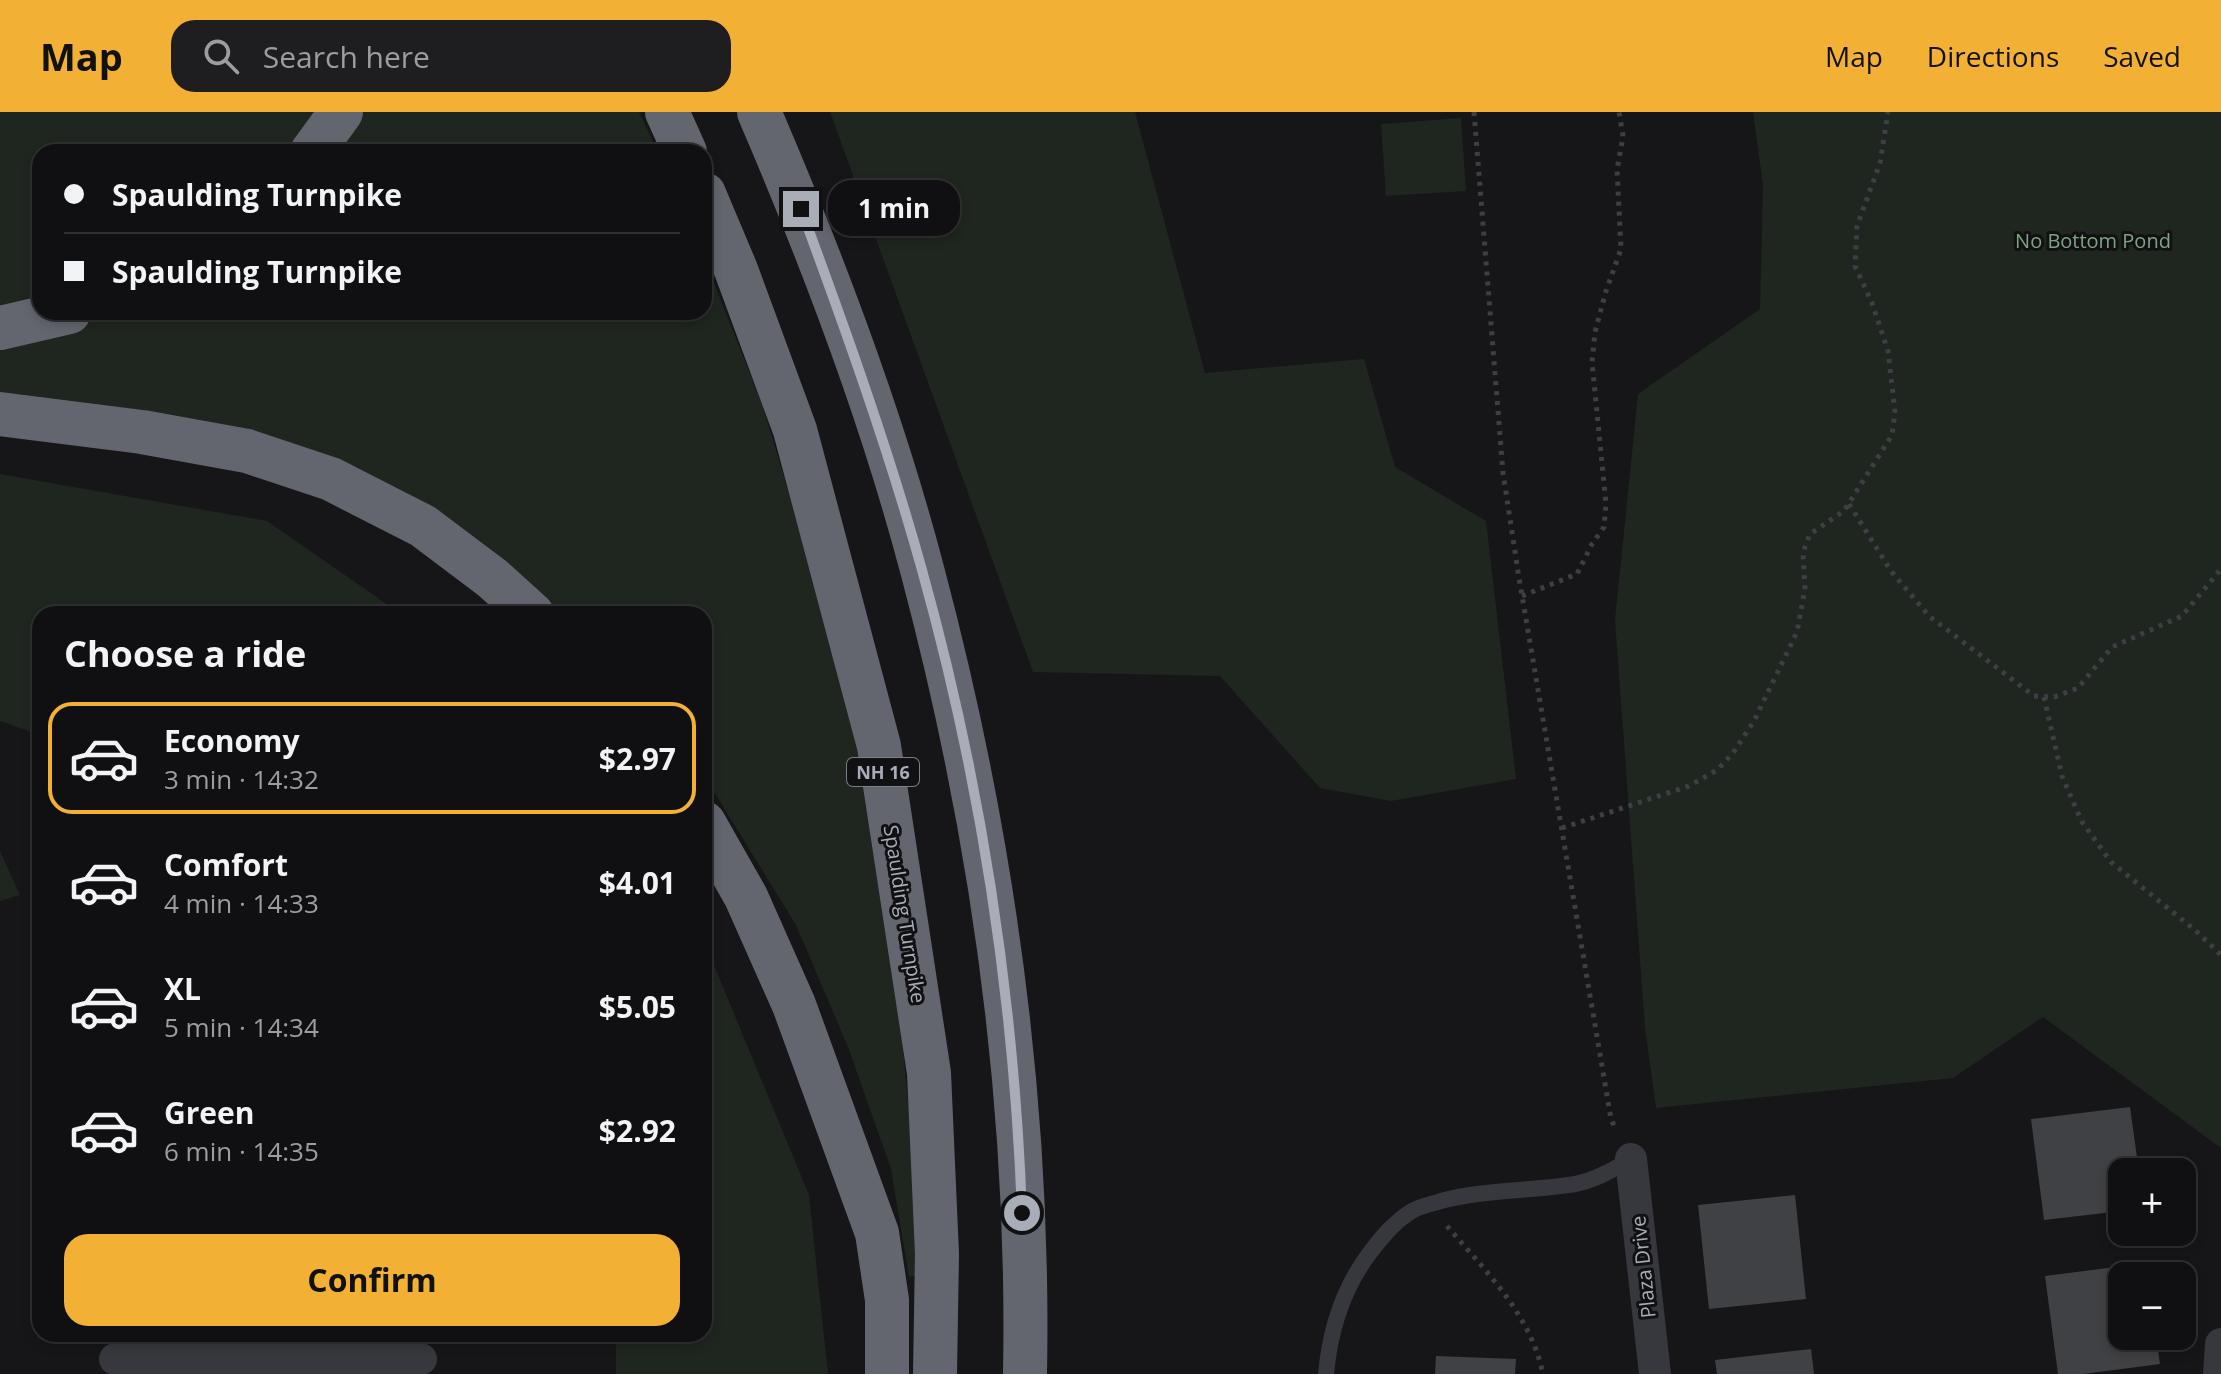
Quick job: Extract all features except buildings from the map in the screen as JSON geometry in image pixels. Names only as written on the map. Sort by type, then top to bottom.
[{"type":"highway","points":[[318,144],[341,112]]},
{"type":"highway","points":[[667,112],[681,144]]},
{"type":"highway","points":[[759,112],[801,209],[875,419],[922,570],[953,693],[979,816],[1012,1069],[1021,1187],[1025,1374]]},
{"type":"highway","name":"Spaulding Turnpike","points":[[712,213],[795,430],[879,746],[929,1073],[937,1254],[935,1374]]},
{"type":"highway","points":[[0,328],[34,320]]},
{"type":"highway","points":[[0,414],[142,432],[247,451],[331,479],[423,526],[492,578],[523,606]]},
{"type":"highway","points":[[712,837],[746,897],[794,1005],[877,1233],[887,1300],[887,1374]]},
{"type":"street","name":"Plaza Drive","points":[[1631,1159],[1655,1374]]},
{"type":"street","points":[[2219,1374],[2221,1344]]},
{"type":"street","points":[[115,1356],[421,1359]]},
{"type":"lane","points":[[1326,1374],[1329,1344],[1339,1308],[1359,1268],[1384,1233],[1414,1209],[1502,1190],[1571,1185],[1602,1176],[1631,1159]]},
{"type":"path","points":[[1474,112],[1503,473],[1611,1119],[1631,1159]]},
{"type":"path","points":[[1522,596],[1577,574],[1604,527],[1606,504],[1592,362],[1598,318],[1621,249],[1617,170],[1623,136],[1619,112]]},
{"type":"path","points":[[1562,828],[1689,786],[1717,770],[1733,753],[1754,721],[1797,632],[1805,589],[1803,552],[1810,534],[1844,511],[1892,435],[1895,412],[1888,351],[1872,303],[1855,266],[1857,226],[1880,163],[1888,112]]},
{"type":"path","points":[[1849,504],[1891,571],[1929,616],[2034,696],[2054,697],[2078,688],[2112,647],[2182,616],[2221,569]]},
{"type":"path","points":[[2044,697],[2062,776],[2082,822],[2111,862],[2221,955]]},
{"type":"path","points":[[1429,1205],[1518,1311],[1531,1334],[1543,1374]]},
{"type":"green space","points":[[0,112],[320,112],[295,144],[32,144],[32,302],[0,308]]},
{"type":"green space","points":[[357,112],[639,112],[654,144],[335,144]]},
{"type":"green space","points":[[830,112],[1135,112],[1205,373],[1364,359],[1395,467],[1486,521],[1516,779],[1391,801],[1320,788],[1220,676],[1033,672]]},
{"type":"green space","name":"No Bottom Pond","points":[[1753,112],[2221,112],[2221,1148],[2043,1017],[1953,1078],[1656,1108],[1645,1028],[1615,620],[1638,394],[1760,309],[1763,185]]},
{"type":"green space","points":[[1461,118],[1466,191],[1386,196],[1381,124]]},
{"type":"green space","points":[[712,277],[763,407],[823,607],[863,767],[895,965],[913,1155],[920,1275],[909,1277],[891,1169],[848,1047],[796,925],[712,790],[712,606],[542,606],[413,510],[95,404],[0,392],[0,343],[56,331],[87,320],[712,320]]},
{"type":"green space","points":[[0,474],[267,521],[389,606],[32,606],[32,732],[0,721]]},
{"type":"green space","points":[[0,851],[20,895],[0,901]]},
{"type":"green space","points":[[712,960],[809,1195],[828,1374],[616,1374],[616,1342],[712,1342]]},
{"type":"route","points":[[801,209],[885,449],[922,570],[953,693],[979,816],[997,940],[1012,1069],[1022,1213]]}]
